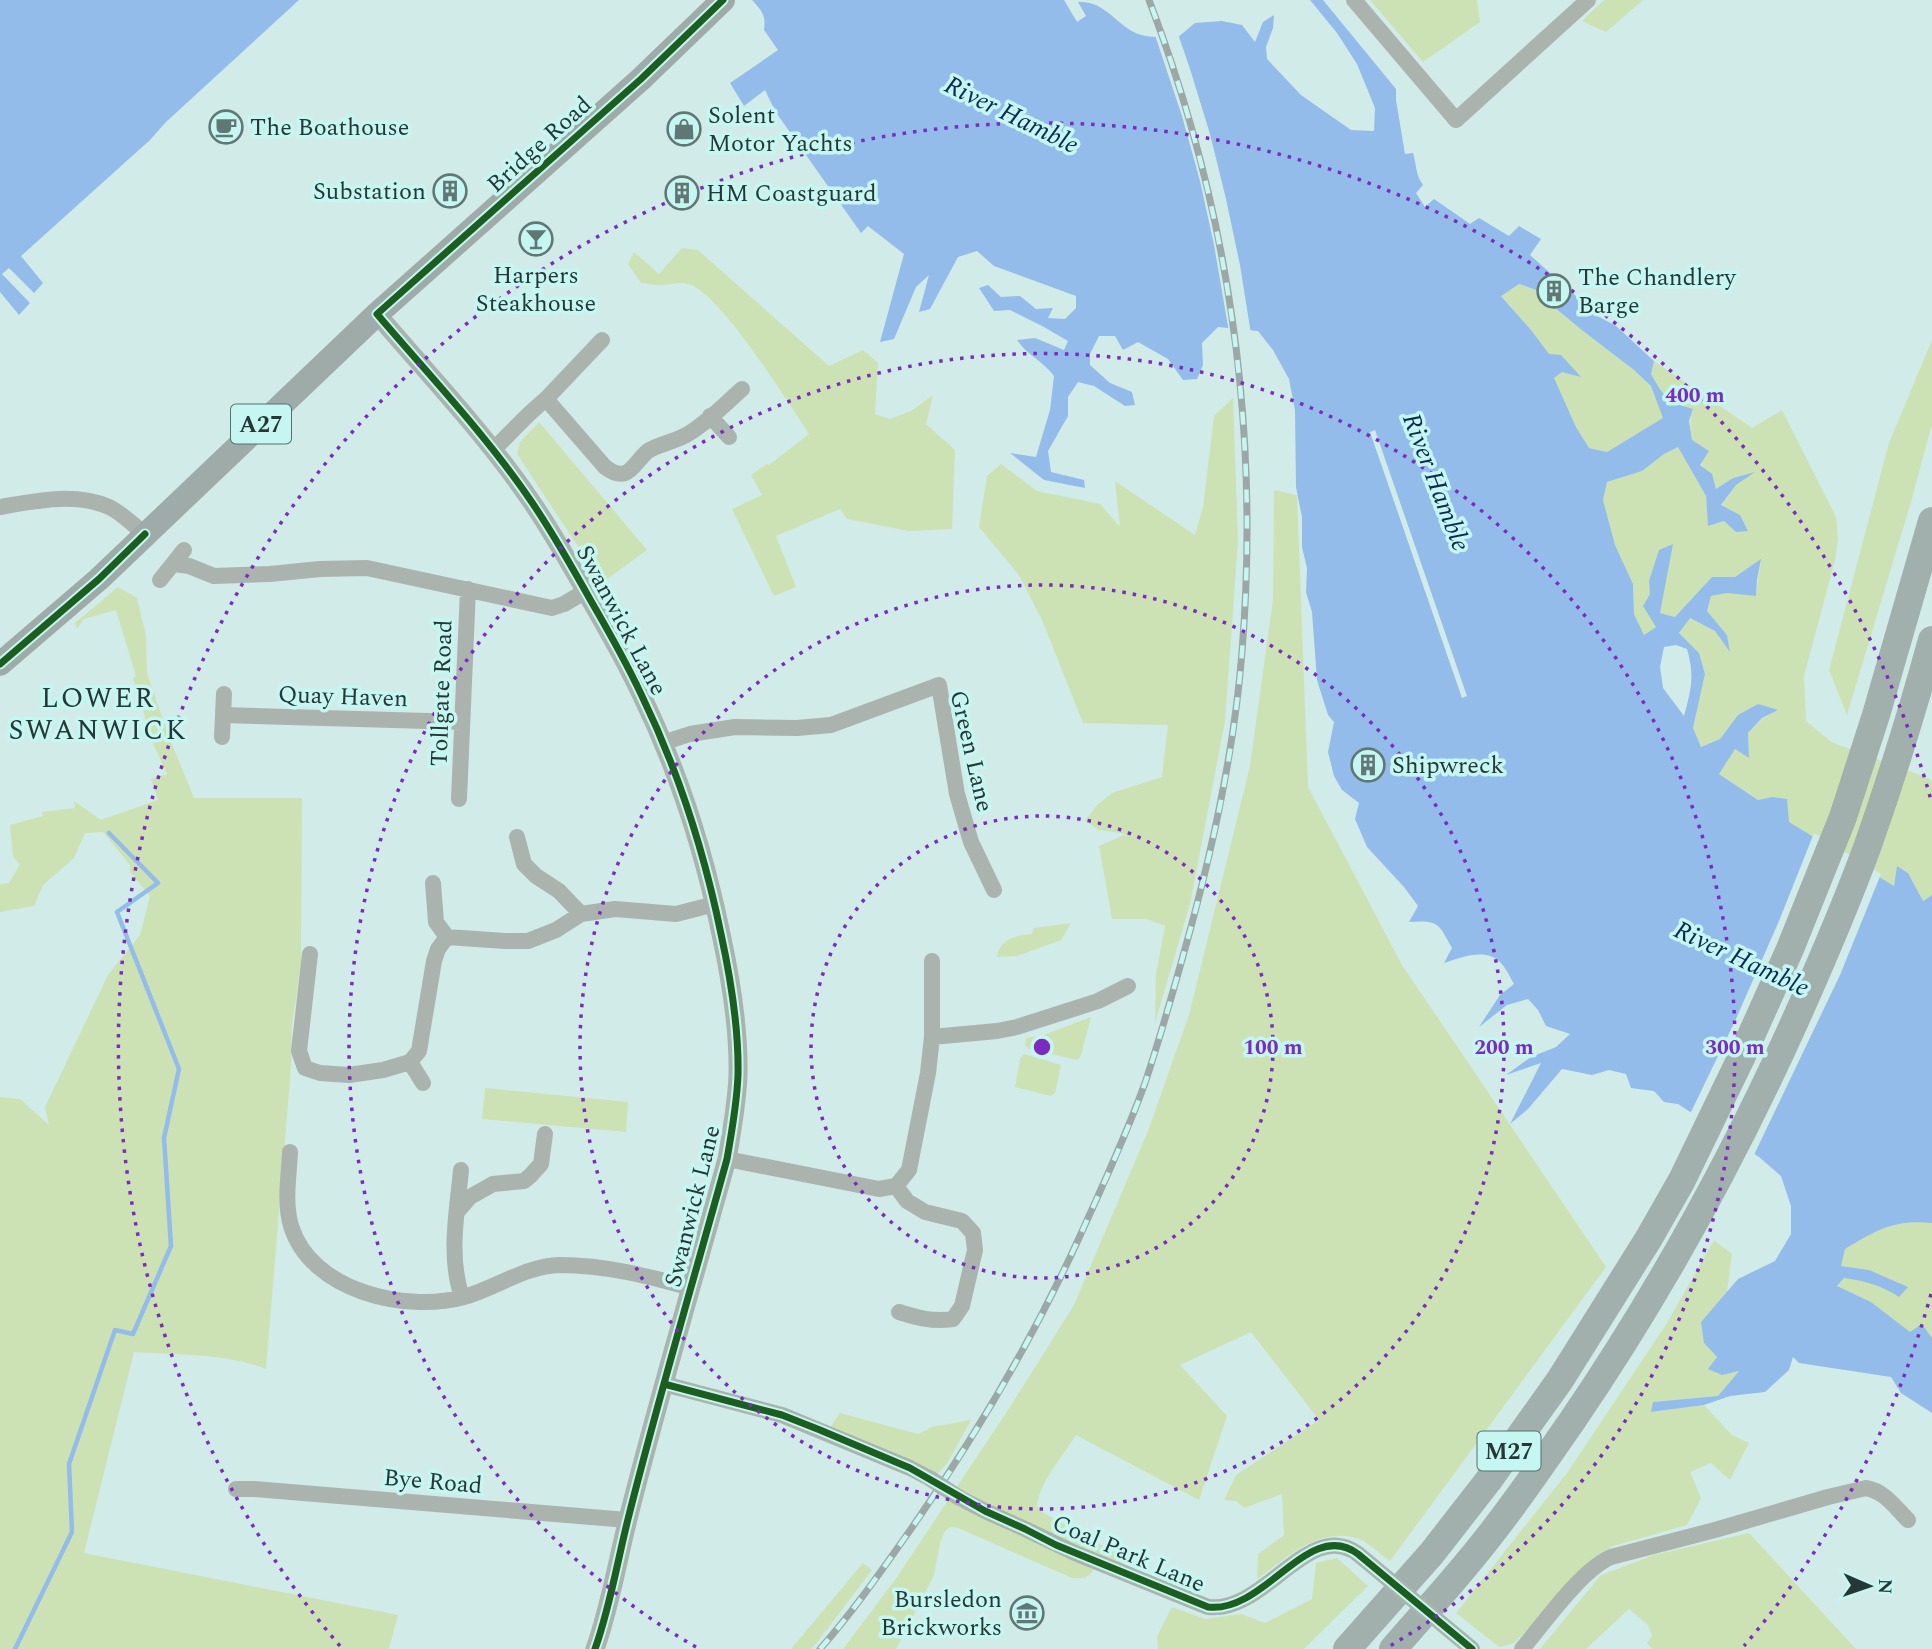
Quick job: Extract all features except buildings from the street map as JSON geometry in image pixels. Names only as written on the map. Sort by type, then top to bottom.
[{"type":"highway","name":"M27","points":[[1347,1649],[1432,1553],[1488,1481],[1560,1380],[1676,1190],[1714,1116],[1790,949],[1843,817],[1876,715],[1932,521]]},
{"type":"highway","name":"M27","points":[[1393,1649],[1466,1566],[1529,1482],[1604,1373],[1677,1255],[1747,1123],[1814,980],[1867,848],[1908,725],[1932,640]]},
{"type":"main road","name":"Bridge Road","points":[[0,664],[99,579],[377,314],[641,79],[723,0]]},
{"type":"street","points":[[1354,0],[1456,120],[1588,0]]},
{"type":"street","name":"Swanwick Lane","points":[[377,314],[493,450],[531,501],[562,548],[617,647],[643,696],[687,805],[702,851],[728,966],[736,1022],[738,1074],[734,1122],[727,1159],[627,1520],[596,1649]]},
{"type":"street","points":[[493,450],[602,340]]},
{"type":"street","points":[[545,399],[605,467],[612,472],[621,473],[631,472],[648,452],[692,432],[743,389]]},
{"type":"street","points":[[710,416],[729,438]]},
{"type":"street","points":[[0,507],[32,501],[75,498],[110,507],[145,534]]},
{"type":"street","points":[[160,580],[184,550]]},
{"type":"street","points":[[174,564],[189,566],[214,576],[367,568],[552,608],[586,591]]},
{"type":"street","name":"Tollgate Road","points":[[459,799],[468,589]]},
{"type":"street","name":"Green Lane","points":[[662,743],[690,734],[734,727],[797,728],[831,725],[939,685],[957,794],[971,842],[994,890]]},
{"type":"street","points":[[222,737],[224,694]]},
{"type":"street","name":"Quay Haven","points":[[223,715],[462,722]]},
{"type":"street","points":[[517,837],[524,864],[536,876],[559,891],[581,914]]},
{"type":"street","points":[[433,883],[436,922],[447,937],[505,942],[528,940],[555,930],[581,914],[615,909],[676,914],[715,904]]},
{"type":"street","points":[[310,954],[299,1051],[305,1068],[320,1073],[349,1075],[383,1070],[410,1062],[419,1051],[434,961],[438,949],[447,937]]},
{"type":"street","points":[[727,1159],[879,1189],[896,1185],[909,1170],[928,1073],[932,1037],[932,961]]},
{"type":"street","points":[[932,1037],[1017,1027],[1098,1001],[1128,986]]},
{"type":"street","points":[[410,1062],[423,1083]]},
{"type":"street","points":[[457,1212],[470,1197],[493,1184],[524,1181],[530,1177],[541,1164],[545,1134]]},
{"type":"street","points":[[290,1152],[287,1204],[292,1227],[301,1248],[311,1261],[324,1273],[344,1284],[390,1299],[437,1301],[462,1297],[540,1268],[560,1265],[629,1271],[691,1288]]},
{"type":"street","points":[[461,1170],[454,1258],[462,1297]]},
{"type":"street","points":[[896,1185],[907,1200],[925,1212],[962,1221],[973,1233],[975,1250],[962,1306],[953,1319],[937,1322],[899,1312]]},
{"type":"street","name":"Coal Park Lane","points":[[664,1384],[782,1415],[910,1468],[985,1511],[1075,1553],[1208,1606],[1225,1607],[1243,1600],[1313,1550],[1342,1546],[1358,1554],[1472,1649]]},
{"type":"street","points":[[1522,1649],[1585,1575],[1600,1561],[1611,1557],[1866,1488],[1886,1497],[1908,1520]]},
{"type":"street","name":"Bye Road","points":[[236,1489],[627,1520]]},
{"type":"green space","points":[[1370,0],[1477,0],[1480,22],[1423,62]]},
{"type":"green space","points":[[1604,0],[1643,0],[1606,32],[1582,21]]},
{"type":"green space","points":[[682,248],[698,250],[829,366],[863,350],[878,363],[875,414],[890,419],[911,411],[933,395],[926,424],[955,450],[952,529],[909,531],[847,519],[840,509],[776,536],[796,587],[774,596],[732,509],[762,495],[751,475],[769,465],[809,434],[753,351],[718,307],[689,284],[641,283],[628,264],[634,252],[659,274]]},
{"type":"green space","points":[[1519,284],[1536,290],[1634,370],[1651,386],[1664,418],[1607,452],[1589,448],[1553,377],[1562,372],[1580,376],[1549,355],[1501,295]]},
{"type":"green space","points":[[1932,340],[1932,424],[1847,715],[1829,670],[1889,443]]},
{"type":"green space","points":[[1654,361],[1752,428],[1782,410],[1836,517],[1838,539],[1835,560],[1804,676],[1806,721],[1831,742],[1932,781],[1932,895],[1923,901],[1908,873],[1897,866],[1894,886],[1788,822],[1787,799],[1772,797],[1758,800],[1719,774],[1735,748],[1749,757],[1748,733],[1763,718],[1777,710],[1738,715],[1720,739],[1701,747],[1693,728],[1705,674],[1699,653],[1679,633],[1689,618],[1715,631],[1730,650],[1727,635],[1707,611],[1711,596],[1727,593],[1756,595],[1761,560],[1735,577],[1712,577],[1676,617],[1660,613],[1665,584],[1649,581],[1656,627],[1644,635],[1634,614],[1633,584],[1615,545],[1603,500],[1607,482],[1642,471],[1678,446],[1706,496],[1708,525],[1736,485],[1753,473],[1733,478],[1717,489],[1705,471],[1692,441],[1693,409],[1677,404],[1663,394],[1651,374]]},
{"type":"green space","points":[[1233,398],[1238,541],[1225,721],[1190,904],[1155,1023],[1156,974],[1165,926],[1147,919],[1112,919],[1099,846],[1126,834],[1099,830],[1085,821],[1097,805],[1112,793],[1162,777],[1168,725],[1083,723],[1042,620],[1019,575],[979,527],[987,476],[1001,464],[1037,491],[1100,504],[1120,527],[1115,481],[1195,535],[1203,507],[1214,416]]},
{"type":"green space","points":[[539,422],[647,550],[603,582],[517,454],[520,442]]},
{"type":"green space","points":[[1274,490],[1297,495],[1308,787],[1402,965],[1606,1267],[1390,1561],[1359,1539],[1330,1536],[1292,1553],[1257,1579],[1258,1554],[1284,1535],[1282,1494],[1244,1508],[1236,1501],[1224,1500],[1236,1475],[1319,1420],[1251,1332],[1180,1365],[1227,1416],[1199,1500],[1076,1435],[1047,1479],[1038,1498],[1037,1506],[1042,1512],[1114,1552],[1124,1565],[1098,1562],[1088,1576],[1072,1578],[958,1528],[950,1527],[945,1531],[940,1543],[934,1575],[896,1649],[843,1649],[895,1580],[1074,1305],[1148,1131],[1189,1015],[1250,766],[1273,600]]},
{"type":"green space","points":[[118,587],[137,598],[146,636],[147,673],[194,798],[302,798],[301,965],[292,1025],[291,1067],[266,1369],[218,1357],[134,1352],[84,1553],[398,1615],[389,1649],[0,1649],[0,1097],[20,1099],[49,1125],[45,1107],[108,975],[140,935],[150,896],[130,872],[130,865],[103,832],[85,833],[74,858],[43,885],[34,906],[0,912],[0,884],[9,883],[20,864],[13,857],[10,825],[43,816],[42,812],[75,808],[74,801],[101,820],[158,800],[151,779],[167,774],[153,743],[116,610],[84,619],[77,629],[75,623]]},
{"type":"green space","points":[[1071,923],[1061,940],[1017,956],[997,957],[1001,946],[1010,939],[1032,934],[1034,928]]},
{"type":"green space","points":[[1091,1017],[1078,1060],[1029,1049],[1025,1045],[1026,1038],[1041,1036]]},
{"type":"green space","points":[[1024,1054],[1061,1065],[1055,1093],[1051,1096],[1015,1087],[1020,1059]]},
{"type":"green space","points":[[485,1088],[628,1102],[626,1132],[482,1119]]},
{"type":"green space","points":[[1912,1221],[1932,1223],[1932,1338],[1922,1324],[1910,1333],[1871,1302],[1837,1286],[1844,1278],[1865,1280],[1882,1286],[1869,1270],[1841,1266],[1845,1248],[1875,1230]]},
{"type":"green space","points":[[1714,1240],[1732,1254],[1727,1292],[1701,1322],[1703,1332],[1712,1352],[1740,1370],[1718,1396],[1654,1402],[1652,1412],[1704,1405],[1732,1435],[1749,1443],[1730,1480],[1711,1463],[1690,1472],[1701,1498],[1687,1525],[1613,1546],[1593,1558],[1514,1643],[1499,1647],[1456,1613],[1567,1473],[1667,1323]]},
{"type":"green space","points":[[840,1413],[918,1434],[932,1427],[971,1420],[948,1462],[935,1477],[830,1428]]},
{"type":"green space","points":[[1749,1533],[1856,1649],[1652,1649],[1647,1643],[1652,1636],[1648,1625],[1629,1609],[1586,1649],[1540,1649],[1601,1575],[1654,1555]]},
{"type":"green space","points":[[1337,1558],[1368,1586],[1304,1649],[1158,1649],[1157,1636],[1172,1607],[1205,1619],[1241,1614],[1265,1623],[1312,1599],[1316,1563]]},
{"type":"green space","points":[[863,1563],[872,1570],[819,1640],[811,1649],[791,1649]]},
{"type":"water","points":[[0,0],[299,0],[21,256],[43,283],[34,293],[9,268],[2,274],[30,303],[19,315],[0,292]]},
{"type":"water","name":"River Hamble","points":[[752,0],[1064,0],[1077,22],[1086,16],[1078,2],[1087,2],[1103,9],[1138,34],[1177,38],[1195,23],[1222,21],[1242,25],[1255,42],[1263,22],[1274,15],[1273,28],[1266,47],[1267,59],[1301,95],[1351,130],[1374,131],[1375,108],[1357,64],[1337,33],[1310,0],[1323,0],[1396,89],[1405,154],[1413,153],[1417,173],[1423,185],[1416,193],[1425,207],[1434,199],[1470,224],[1479,218],[1509,236],[1519,226],[1541,239],[1530,255],[1577,297],[1581,307],[1616,326],[1654,361],[1651,374],[1667,398],[1693,409],[1689,421],[1692,440],[1709,451],[1700,465],[1712,474],[1716,489],[1733,478],[1755,472],[1736,485],[1721,505],[1740,515],[1748,531],[1736,532],[1724,521],[1708,526],[1706,496],[1678,447],[1642,471],[1607,482],[1603,500],[1615,545],[1633,584],[1634,614],[1644,635],[1656,627],[1643,606],[1650,594],[1649,581],[1659,550],[1673,544],[1660,613],[1675,617],[1712,577],[1735,577],[1761,559],[1756,596],[1727,593],[1711,596],[1707,611],[1727,635],[1730,652],[1715,631],[1690,618],[1679,633],[1699,653],[1705,674],[1693,728],[1701,747],[1720,739],[1738,715],[1758,704],[1778,710],[1762,718],[1748,733],[1749,758],[1735,749],[1719,774],[1758,800],[1772,797],[1787,799],[1789,822],[1894,886],[1897,866],[1908,873],[1923,901],[1932,895],[1932,1223],[1896,1224],[1866,1236],[1845,1249],[1841,1266],[1869,1270],[1908,1287],[1899,1297],[1866,1282],[1852,1279],[1844,1278],[1837,1286],[1871,1302],[1910,1332],[1922,1324],[1932,1338],[1932,1413],[1901,1393],[1891,1377],[1799,1363],[1793,1357],[1789,1370],[1765,1392],[1730,1396],[1704,1405],[1651,1412],[1653,1402],[1718,1396],[1739,1371],[1722,1375],[1708,1369],[1717,1357],[1704,1343],[1701,1322],[1738,1279],[1775,1261],[1791,1234],[1791,1206],[1781,1176],[1759,1157],[1678,1104],[1664,1102],[1654,1091],[1631,1088],[1626,1074],[1609,1070],[1592,1075],[1562,1069],[1528,1109],[1510,1124],[1541,1063],[1506,1075],[1531,1057],[1556,1047],[1570,1034],[1546,1026],[1538,1010],[1528,999],[1507,1005],[1479,1027],[1500,995],[1514,984],[1503,966],[1493,957],[1472,955],[1444,963],[1452,948],[1444,933],[1432,923],[1409,922],[1418,906],[1367,847],[1355,819],[1359,803],[1342,790],[1334,776],[1328,752],[1334,722],[1328,715],[1317,680],[1312,612],[1306,592],[1307,568],[1302,547],[1302,517],[1296,487],[1295,410],[1289,379],[1273,350],[1258,331],[1218,327],[1202,343],[1203,365],[1197,379],[1183,380],[1168,359],[1138,342],[1123,350],[1115,336],[1099,336],[1090,354],[1090,365],[1110,383],[1132,392],[1135,405],[1125,406],[1094,386],[1078,382],[1068,397],[1068,416],[1048,451],[1051,472],[1084,480],[1085,488],[1044,480],[1010,453],[1036,457],[1050,410],[1054,376],[1017,340],[1035,338],[1064,350],[1068,341],[1010,310],[994,311],[979,288],[988,285],[1001,297],[1020,296],[1036,309],[1053,308],[1048,318],[1065,319],[1076,308],[1076,296],[994,266],[977,251],[958,257],[930,309],[919,312],[929,275],[916,287],[894,339],[880,342],[904,254],[868,226],[861,233],[775,111],[765,90],[744,106],[730,83],[778,50],[764,30],[761,10]],"holes":[[[1519,284],[1536,290],[1634,370],[1651,386],[1663,418],[1607,452],[1589,448],[1576,427],[1554,378],[1562,372],[1581,377],[1561,355],[1549,354],[1501,296]],[[1676,645],[1687,649],[1691,667],[1690,690],[1684,716],[1663,688],[1660,667],[1664,647]]]},
{"type":"pier","points":[[1154,32],[1178,34],[1190,69],[1226,199],[1251,334],[1229,332],[1200,181]]},
{"type":"pier","points":[[1375,430],[1467,696],[1462,698],[1370,432]]},
{"type":"pier","points":[[1814,833],[1881,874],[1840,975],[1753,1157],[1689,1116],[1735,1021]]},
{"type":"waterway","points":[[15,1649],[72,1532],[69,1464],[115,1330],[133,1334],[171,1246],[164,1138],[179,1069],[117,912],[158,883],[109,833]]},
{"type":"railway","points":[[820,1649],[878,1575],[958,1459],[1022,1351],[1061,1276],[1114,1161],[1145,1083],[1193,919],[1220,806],[1242,652],[1246,569],[1242,403],[1218,239],[1200,159],[1177,79],[1149,0]]},
{"type":"cycle path","points":[[595,1649],[651,1429],[727,1159],[738,1075],[736,1022],[731,986],[714,903],[688,811],[667,752],[623,659],[555,538],[514,477],[377,314],[641,79],[723,0]]},
{"type":"cycle path","points":[[0,664],[99,579],[145,534]]},
{"type":"cycle path","points":[[664,1384],[782,1415],[820,1430],[910,1468],[985,1511],[1056,1545],[1208,1607],[1229,1605],[1249,1596],[1304,1556],[1322,1548],[1340,1546],[1358,1554],[1472,1649]]},
{"type":"place","name":"The Boathouse","points":[[226,127]]},
{"type":"place","name":"Solent Motor Yachts","points":[[684,129]]},
{"type":"place","name":"Substation","points":[[450,191]]},
{"type":"place","name":"HM Coastguard","points":[[682,193]]},
{"type":"place","name":"Harpers Steakhouse","points":[[536,239]]},
{"type":"place","name":"The Chandlery Barge","points":[[1554,291]]},
{"type":"place","name":"Shipwreck","points":[[1368,765]]},
{"type":"place","name":"Bursledon Brickworks","points":[[1027,1613]]},
{"type":"district","name":"LOWER SWANWICK","points":[[98,713]]}]
